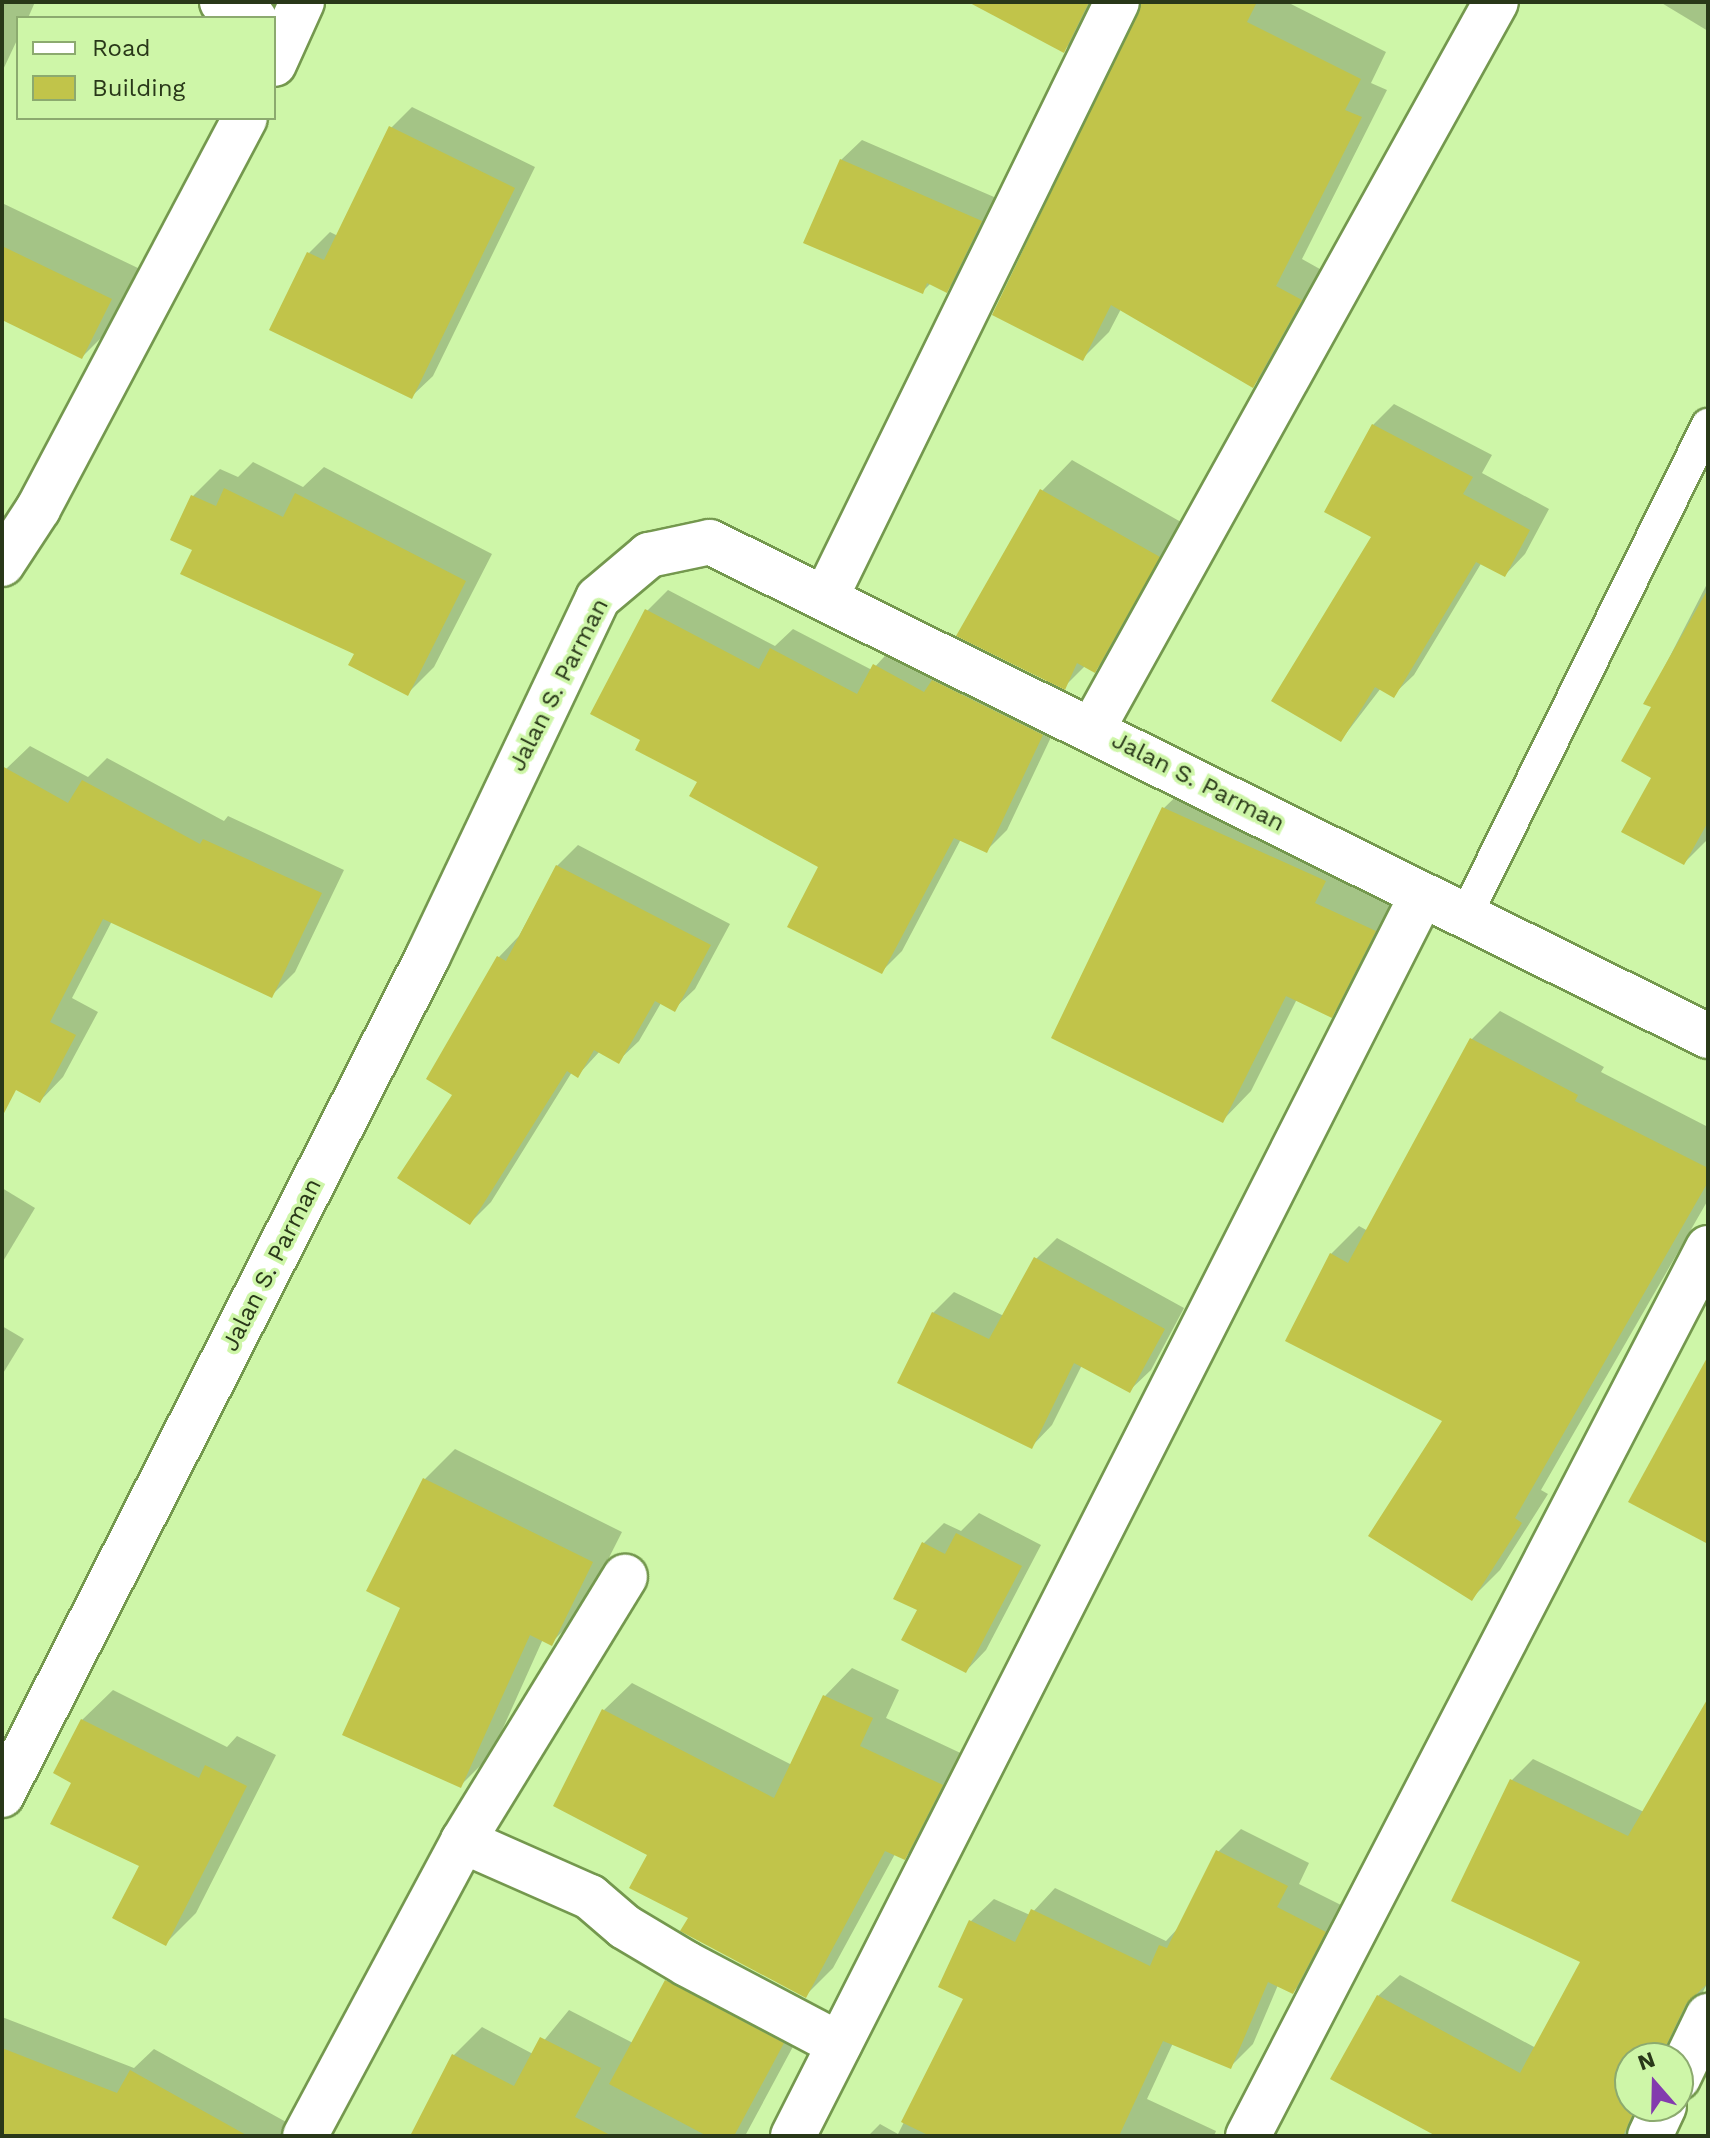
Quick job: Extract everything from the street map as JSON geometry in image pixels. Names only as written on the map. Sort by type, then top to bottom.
[{"type":"street","points":[[222,2],[250,16]]},
{"type":"street","points":[[826,597],[1117,2]]},
{"type":"street","points":[[1093,728],[1496,2]]},
{"type":"street","points":[[2,564],[38,509],[244,120]]},
{"type":"street","name":"Jalan S. Parman","points":[[2,1795],[428,956],[598,598],[649,555],[710,542],[1093,728],[1421,897],[1708,1036]]},
{"type":"street","points":[[793,2136],[1421,897]]},
{"type":"street","points":[[1248,2136],[1708,1248]]},
{"type":"street","points":[[305,2136],[463,1841],[625,1577]]},
{"type":"street","points":[[463,1841],[590,1897],[625,1927],[687,1964],[839,2044]]},
{"type":"street","points":[[1694,2045],[1708,2016]]},
{"type":"lane","points":[[1465,917],[1708,425]]},
{"type":"building","points":[[968,2],[1089,2],[1064,53]]},
{"type":"building","points":[[1142,2],[1257,2],[1247,22],[1361,79],[1345,110],[1362,117],[1276,286],[1302,300],[1253,388],[1111,305],[1083,361],[992,315]]},
{"type":"building","points":[[389,126],[515,188],[412,399],[269,330],[307,252],[324,260]]},
{"type":"building","points":[[840,159],[982,221],[947,293],[927,283],[923,294],[803,243]]},
{"type":"building","points":[[2,246],[112,299],[82,359],[2,320]]},
{"type":"building","points":[[1372,424],[1473,477],[1463,494],[1530,530],[1505,577],[1476,562],[1394,698],[1375,687],[1341,742],[1271,701],[1371,537],[1324,512]]},
{"type":"building","points":[[224,488],[283,517],[295,493],[466,581],[408,696],[348,665],[354,654],[180,574],[192,550],[170,540],[191,495],[216,506]]},
{"type":"building","points":[[1040,489],[1160,557],[1095,673],[1077,663],[1065,690],[956,636]]},
{"type":"building","points":[[1708,589],[1708,822],[1684,865],[1621,832],[1651,778],[1621,761],[1651,707],[1643,704]]},
{"type":"building","points":[[645,609],[759,669],[770,648],[857,694],[873,664],[924,692],[932,680],[1043,735],[987,853],[954,838],[882,974],[787,927],[818,867],[689,796],[697,782],[635,750],[640,740],[590,714]]},
{"type":"building","points":[[2,766],[68,803],[82,780],[200,844],[203,839],[322,893],[272,998],[103,919],[50,1022],[76,1035],[40,1103],[16,1090],[2,1117]]},
{"type":"building","points":[[1162,807],[1326,881],[1315,903],[1376,931],[1332,1018],[1286,996],[1223,1123],[1051,1038]]},
{"type":"building","points":[[556,865],[711,945],[675,1012],[655,1001],[619,1064],[594,1050],[578,1078],[567,1071],[470,1225],[397,1178],[452,1095],[426,1079],[497,956],[506,961]]},
{"type":"building","points":[[1470,1038],[1578,1095],[1575,1101],[1708,1168],[1708,1182],[1515,1518],[1522,1523],[1472,1601],[1368,1536],[1442,1421],[1285,1341],[1330,1253],[1348,1263]]},
{"type":"building","points":[[1034,1257],[1165,1329],[1130,1393],[1074,1363],[1032,1449],[897,1383],[932,1312],[989,1339]]},
{"type":"building","points":[[1708,1356],[1708,1544],[1628,1502]]},
{"type":"building","points":[[423,1478],[593,1562],[552,1646],[530,1635],[461,1788],[342,1735],[400,1608],[366,1591]]},
{"type":"building","points":[[956,1533],[1022,1566],[966,1673],[901,1640],[917,1610],[893,1599],[922,1542],[945,1554]]},
{"type":"building","points":[[823,1695],[873,1718],[860,1746],[943,1785],[905,1860],[885,1851],[806,1998],[680,1931],[688,1918],[629,1888],[647,1855],[553,1806],[602,1709],[774,1798]]},
{"type":"building","points":[[1708,1698],[1708,1983],[1686,2004],[1668,2042],[1614,2042],[1614,2122],[1629,2122],[1623,2136],[1436,2136],[1330,2079],[1377,1995],[1520,2073],[1580,1962],[1451,1901],[1510,1779],[1628,1836]]},
{"type":"building","points":[[81,1719],[199,1778],[205,1765],[247,1786],[166,1946],[112,1918],[139,1866],[50,1824],[71,1783],[53,1773]]},
{"type":"building","points":[[1216,1850],[1288,1886],[1277,1907],[1326,1932],[1293,1994],[1268,1982],[1231,2069],[1163,2041],[1119,2136],[930,2136],[901,2122],[963,1999],[938,1987],[969,1920],[1015,1942],[1031,1909],[1150,1966],[1159,1945],[1167,1948]]},
{"type":"building","points":[[665,1980],[784,2043],[734,2136],[707,2136],[609,2084]]},
{"type":"building","points":[[540,2037],[601,2068],[575,2117],[612,2136],[410,2136],[452,2054],[514,2086]]},
{"type":"building","points":[[2,2048],[117,2093],[130,2070],[248,2136],[2,2136]]}]
